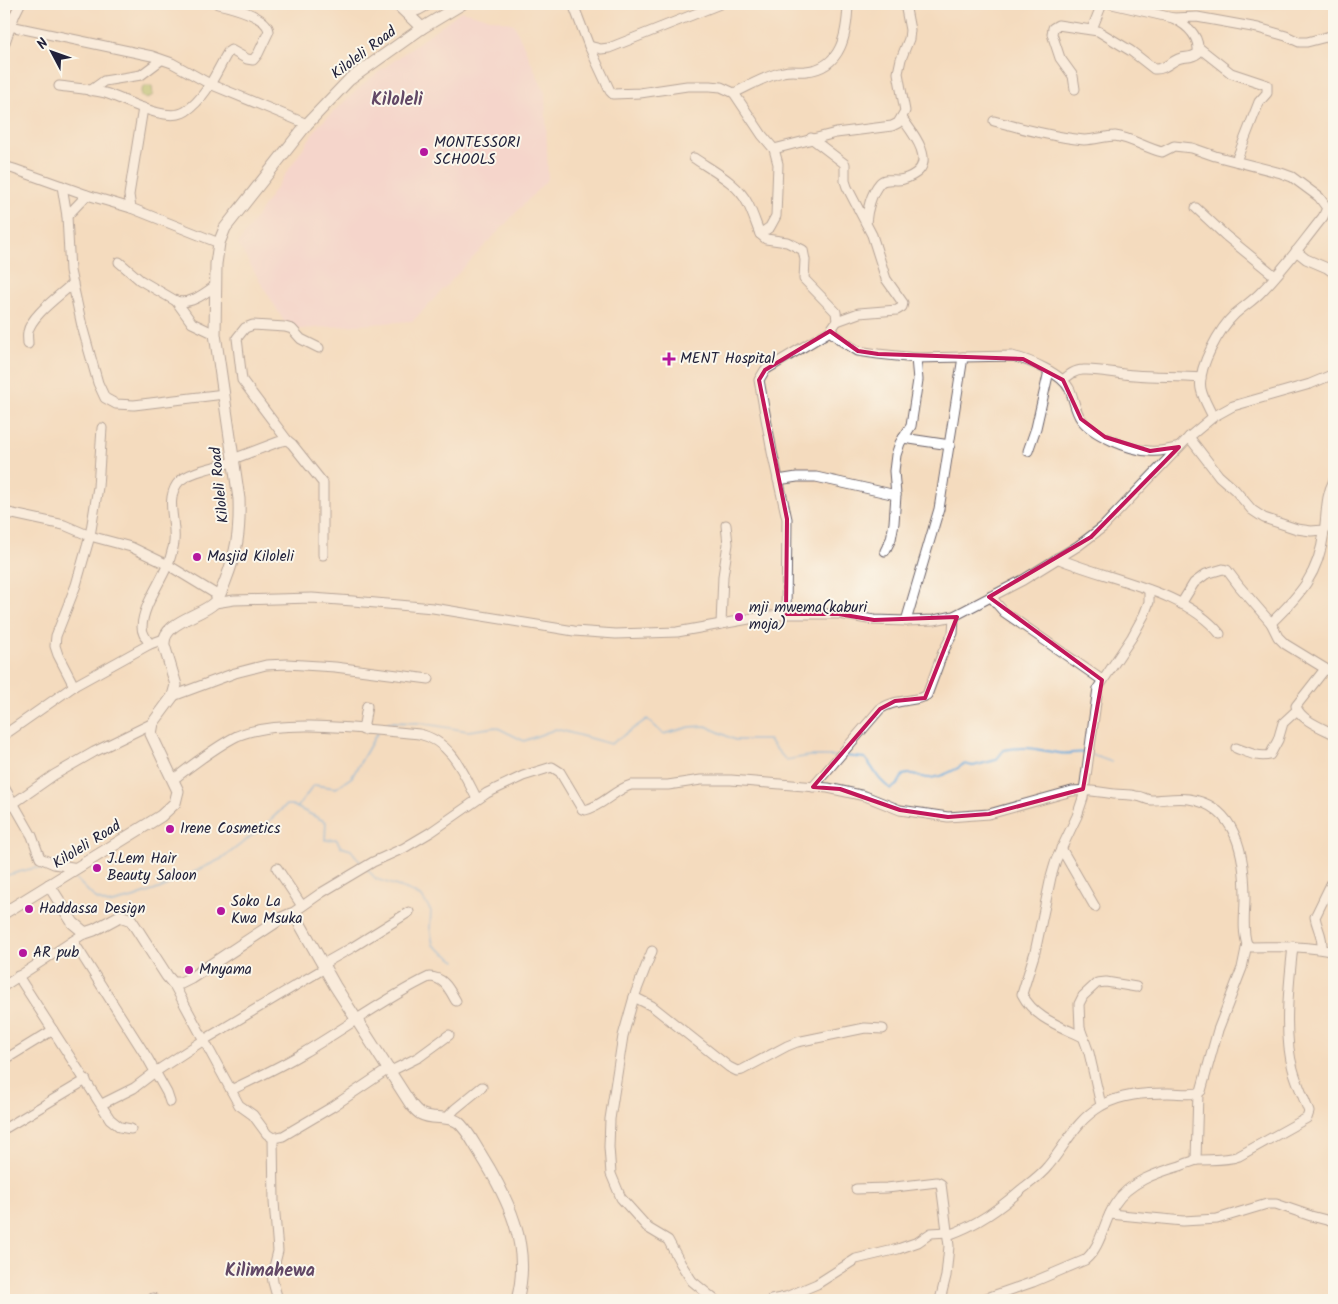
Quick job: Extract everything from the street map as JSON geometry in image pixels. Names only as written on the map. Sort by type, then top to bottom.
[{"type":"main road","points":[[397,4],[422,28]]},
{"type":"main road","name":"Kiloleli Road","points":[[217,599],[231,566],[238,539],[239,499],[215,334],[214,286],[219,243],[225,228],[306,124],[349,80],[422,28],[462,4]]},
{"type":"main road","points":[[153,724],[173,696],[176,685],[166,654],[164,639],[169,631],[178,624],[217,599]]},
{"type":"main road","name":"Kiloleli Road","points":[[4,913],[79,868],[172,807],[178,799],[178,791],[174,779],[151,734],[153,724]]},
{"type":"main road","points":[[49,885],[73,923],[84,933],[94,930],[120,916],[131,920],[166,976],[173,983],[181,983],[192,978],[274,923],[291,914],[296,917],[402,1094],[416,1110],[426,1116],[448,1118],[460,1124],[500,1186],[513,1215],[522,1252],[520,1298]]},
{"type":"street","points":[[4,45],[20,4]]},
{"type":"street","points":[[59,86],[103,93],[123,99],[150,112],[184,112],[193,105],[210,84],[228,52],[232,50],[247,60],[253,60],[269,31],[268,25],[252,15],[218,4]]},
{"type":"street","points":[[408,14],[430,4]]},
{"type":"street","points":[[573,4],[589,46],[610,91],[616,95],[687,86],[721,87],[734,93],[762,135],[774,149],[778,164],[776,216],[770,227],[760,234]]},
{"type":"street","points":[[589,46],[602,49],[610,48],[720,4]]},
{"type":"street","points":[[734,93],[764,78],[786,71],[808,72],[826,65],[836,56],[842,44],[847,22],[848,4]]},
{"type":"street","points":[[774,149],[811,138],[892,126],[898,123],[905,111],[899,80],[899,65],[910,30],[905,4]]},
{"type":"street","points":[[1092,29],[1102,4]]},
{"type":"street","points":[[1112,4],[1173,18],[1198,17],[1258,28],[1299,42],[1307,42],[1334,35]]},
{"type":"street","points":[[1075,89],[1073,76],[1060,58],[1052,34],[1054,26],[1058,24],[1098,31],[1131,51],[1154,69],[1159,70],[1179,59],[1193,57],[1198,53],[1198,47],[1191,30],[1173,18]]},
{"type":"street","points":[[10,26],[139,53],[172,63],[210,84],[306,124]]},
{"type":"street","points":[[1198,47],[1231,72],[1268,85],[1267,93],[1260,102],[1236,161]]},
{"type":"street","points":[[90,91],[104,81],[141,75],[161,60]]},
{"type":"street","points":[[131,208],[130,195],[143,108]]},
{"type":"street","points":[[866,224],[867,212],[880,183],[885,180],[900,180],[914,175],[920,170],[923,163],[922,152],[918,142],[902,118]]},
{"type":"street","points":[[994,121],[1043,133],[1086,140],[1113,136],[1162,152],[1174,146],[1192,148],[1281,173],[1292,178],[1325,203],[1327,208],[1323,217],[1262,291],[1226,324],[1207,359],[1200,378],[1201,388],[1213,417]]},
{"type":"street","points":[[786,614],[788,519],[772,452],[760,380],[762,374],[765,370],[830,331],[838,321],[858,313],[897,310],[903,305],[886,278],[872,234],[847,187],[844,164],[811,138]]},
{"type":"street","points":[[694,158],[723,178],[741,194],[748,203],[760,234],[766,239],[787,242],[803,250],[805,260],[804,279],[836,312],[838,321]]},
{"type":"street","points":[[4,166],[131,208],[219,243]]},
{"type":"street","points":[[62,186],[68,216],[70,271],[82,326],[98,383],[105,398],[116,404],[134,405],[224,394]]},
{"type":"street","points":[[68,216],[87,195]]},
{"type":"street","points":[[1196,208],[1226,236],[1275,276]]},
{"type":"street","points":[[1296,251],[1306,259],[1334,273]]},
{"type":"street","points":[[119,262],[140,280],[176,301],[194,300],[214,286]]},
{"type":"street","points":[[28,344],[28,332],[31,324],[38,315],[73,283]]},
{"type":"street","points":[[176,301],[192,323],[215,334]]},
{"type":"street","points":[[319,348],[301,339],[292,329],[285,327],[253,325],[245,328],[237,338],[242,380],[287,440],[324,483],[323,555]]},
{"type":"street","points":[[830,331],[842,342],[858,350],[916,358],[1012,356],[1031,362],[1063,380],[1070,390],[1081,419],[1105,437],[1140,450],[1159,452],[1180,447]]},
{"type":"street","points":[[906,621],[939,508],[963,357]]},
{"type":"street","points":[[885,551],[891,539],[894,523],[896,495],[894,471],[896,455],[903,438],[911,426],[918,380],[916,358]]},
{"type":"street","points":[[1063,380],[1074,372],[1082,370],[1103,370],[1134,376],[1200,378]]},
{"type":"street","points":[[1028,450],[1036,428],[1049,371]]},
{"type":"street","points":[[4,512],[64,525],[90,536],[119,542],[168,565],[217,599],[312,598],[433,608],[594,633],[677,632],[749,618],[786,614],[839,614],[874,620],[906,621],[954,616],[1023,580],[1078,546],[1103,527],[1189,437],[1213,417],[1233,406],[1310,384],[1334,374]]},
{"type":"street","points":[[74,686],[58,655],[55,646],[56,636],[76,585],[90,536],[98,487],[102,428]]},
{"type":"street","points":[[1189,437],[1219,476],[1252,510],[1264,518],[1296,529],[1324,530]]},
{"type":"street","points":[[903,438],[950,445]]},
{"type":"street","points":[[150,644],[144,636],[142,628],[149,605],[168,565],[174,544],[175,532],[172,503],[175,486],[183,478],[287,440]]},
{"type":"street","points":[[778,480],[816,477],[896,495]]},
{"type":"street","points":[[1271,623],[1309,581],[1317,563],[1324,530],[1328,495],[1334,480]]},
{"type":"street","points":[[721,624],[723,576],[728,544],[726,525]]},
{"type":"street","points":[[1057,558],[1089,571],[1149,590],[1181,604],[1205,618],[1220,634]]},
{"type":"street","points":[[1181,604],[1199,579],[1206,574],[1223,569],[1227,570],[1271,623],[1278,637],[1285,644],[1334,674]]},
{"type":"street","points":[[1082,1037],[1040,1015],[1029,1007],[1022,994],[1036,952],[1051,878],[1061,848],[1077,816],[1083,798],[1096,698],[1102,680],[1132,637],[1144,615],[1149,602],[1149,590]]},
{"type":"street","points":[[991,596],[1004,612],[1102,680]]},
{"type":"street","points":[[813,787],[880,709],[888,703],[923,698],[926,695],[953,632],[954,616]]},
{"type":"street","points":[[4,735],[74,686],[150,644],[164,639]]},
{"type":"street","points":[[173,696],[248,668],[287,664],[335,667],[429,680]]},
{"type":"street","points":[[1236,748],[1256,755],[1270,755],[1284,723],[1297,710],[1296,706],[1301,698],[1325,670]]},
{"type":"street","points":[[363,730],[367,706]]},
{"type":"street","points":[[1297,710],[1310,721],[1334,734]]},
{"type":"street","points":[[4,810],[54,775],[94,752],[153,724]]},
{"type":"street","points":[[174,779],[237,736],[257,730],[303,726],[418,734],[436,740],[452,755],[477,799]]},
{"type":"street","points":[[291,914],[373,862],[404,848],[431,832],[487,793],[523,776],[552,767],[560,772],[582,809],[585,810],[599,805],[625,786],[635,784],[656,786],[701,780],[731,780],[840,789],[865,796],[900,810],[948,817],[989,814],[1083,789],[1140,796],[1150,800],[1190,799],[1205,803],[1216,809],[1229,825],[1244,861],[1247,944],[1242,968],[1218,1030],[1201,1090],[1198,1093],[1196,1160]]},
{"type":"street","points":[[4,786],[32,836],[40,858],[54,864],[79,868]]},
{"type":"street","points":[[1061,848],[1095,907]]},
{"type":"street","points":[[277,868],[302,906]]},
{"type":"street","points":[[1322,949],[1323,939],[1316,924],[1315,916],[1334,878]]},
{"type":"street","points":[[102,1104],[134,1088],[204,1040],[409,912]]},
{"type":"street","points":[[4,986],[84,933]]},
{"type":"street","points":[[73,941],[155,1072],[170,1102]]},
{"type":"street","points":[[1247,944],[1252,947],[1293,946],[1334,952]]},
{"type":"street","points":[[981,1300],[1041,1279],[1085,1260],[1097,1247],[1110,1214],[1122,1195],[1133,1185],[1148,1177],[1196,1160],[1227,1160],[1239,1156],[1307,1118],[1309,1112],[1292,1068],[1290,1054],[1288,988],[1293,946]]},
{"type":"street","points":[[652,951],[622,1036],[610,1120],[611,1174],[621,1198],[648,1228],[668,1240],[692,1281],[712,1300]]},
{"type":"street","points":[[18,976],[114,1123],[131,1128]]},
{"type":"street","points":[[231,1090],[274,1070],[304,1053],[356,1019],[429,977],[436,977],[444,981],[456,1001]]},
{"type":"street","points":[[1101,1105],[1089,1054],[1082,1037],[1079,1004],[1083,996],[1097,983],[1106,982],[1136,987]]},
{"type":"street","points":[[173,983],[239,1104],[253,1115],[267,1134],[273,1138],[283,1136],[388,1071],[419,1057],[449,1035]]},
{"type":"street","points":[[634,998],[652,1006],[729,1067],[737,1071],[792,1044],[820,1036],[865,1028],[883,1030]]},
{"type":"street","points":[[4,1060],[53,1030]]},
{"type":"street","points":[[4,1129],[86,1080]]},
{"type":"street","points":[[448,1118],[482,1087]]},
{"type":"street","points":[[771,1300],[817,1284],[856,1259],[898,1249],[918,1242],[931,1234],[961,1231],[992,1214],[1038,1177],[1080,1122],[1101,1105],[1129,1096],[1150,1093],[1198,1093]]},
{"type":"street","points":[[273,1138],[274,1202],[278,1251],[272,1275],[278,1300]]},
{"type":"street","points":[[856,1189],[939,1183],[942,1187],[948,1233],[946,1276],[940,1300]]},
{"type":"street","points":[[1110,1214],[1183,1221],[1217,1219],[1267,1204],[1276,1204],[1334,1222]]},
{"type":"highlighted area","points":[[830,331],[858,351],[878,354],[1023,359],[1063,380],[1081,419],[1105,437],[1150,451],[1179,447],[1091,537],[989,597],[1102,680],[1083,789],[989,814],[948,817],[900,810],[840,789],[813,787],[880,709],[895,701],[925,698],[957,617],[874,620],[839,614],[786,614],[787,519],[759,380],[765,370]]},
{"type":"shaded area","name":"MONTESSORI SCHOOLS","points":[[461,11],[514,24],[545,93],[548,179],[413,321],[289,330],[238,244],[318,126],[368,80]]},
{"type":"green space","points":[[144,86],[152,86],[153,95],[146,99],[141,96]]},
{"type":"waterway","points":[[384,727],[390,722],[420,723],[468,731],[496,727],[524,741],[556,729],[611,744],[647,719],[663,734],[690,727],[706,726],[735,740],[768,740],[786,760],[809,756],[836,756]]},
{"type":"waterway","points":[[297,808],[314,785],[336,788],[352,777],[377,733]]},
{"type":"waterway","points":[[844,756],[865,758],[879,778],[891,789],[898,784],[903,775],[912,774],[927,778],[934,777],[948,773],[964,764],[973,766],[996,760],[1004,750],[1026,748],[1062,753],[1086,753]]},
{"type":"waterway","points":[[1093,755],[1112,762]]},
{"type":"waterway","points":[[75,878],[96,899],[108,904],[133,898],[161,888],[223,858],[263,827],[286,805],[292,805],[326,822],[325,840],[336,839],[341,847],[351,850],[362,864]]},
{"type":"waterway","points":[[4,876],[34,868],[55,870]]},
{"type":"waterway","points":[[367,869],[376,879],[406,889],[422,897],[431,911],[430,927],[433,945],[456,961]]},
{"type":"place","name":"MONTESSORI SCHOOLS","points":[[424,152]]},
{"type":"place","name":"MENT Hospital","points":[[669,359]]},
{"type":"place","name":"Masjid Kiloleli","points":[[197,557]]},
{"type":"place","name":"mji mwema(kaburi moja)","points":[[739,617]]},
{"type":"place","name":"Irene Cosmetics","points":[[170,829]]},
{"type":"place","name":"J.Lem Hair Beauty Saloon","points":[[97,868]]},
{"type":"place","name":"Haddassa Design","points":[[29,909]]},
{"type":"place","name":"Soko La Kwa Msuka","points":[[221,911]]},
{"type":"place","name":"AR pub","points":[[23,953]]},
{"type":"place","name":"Mnyama","points":[[189,970]]},
{"type":"district","name":"Kiloleli","points":[[397,100]]},
{"type":"district","name":"Kilimahewa","points":[[270,1271]]}]
